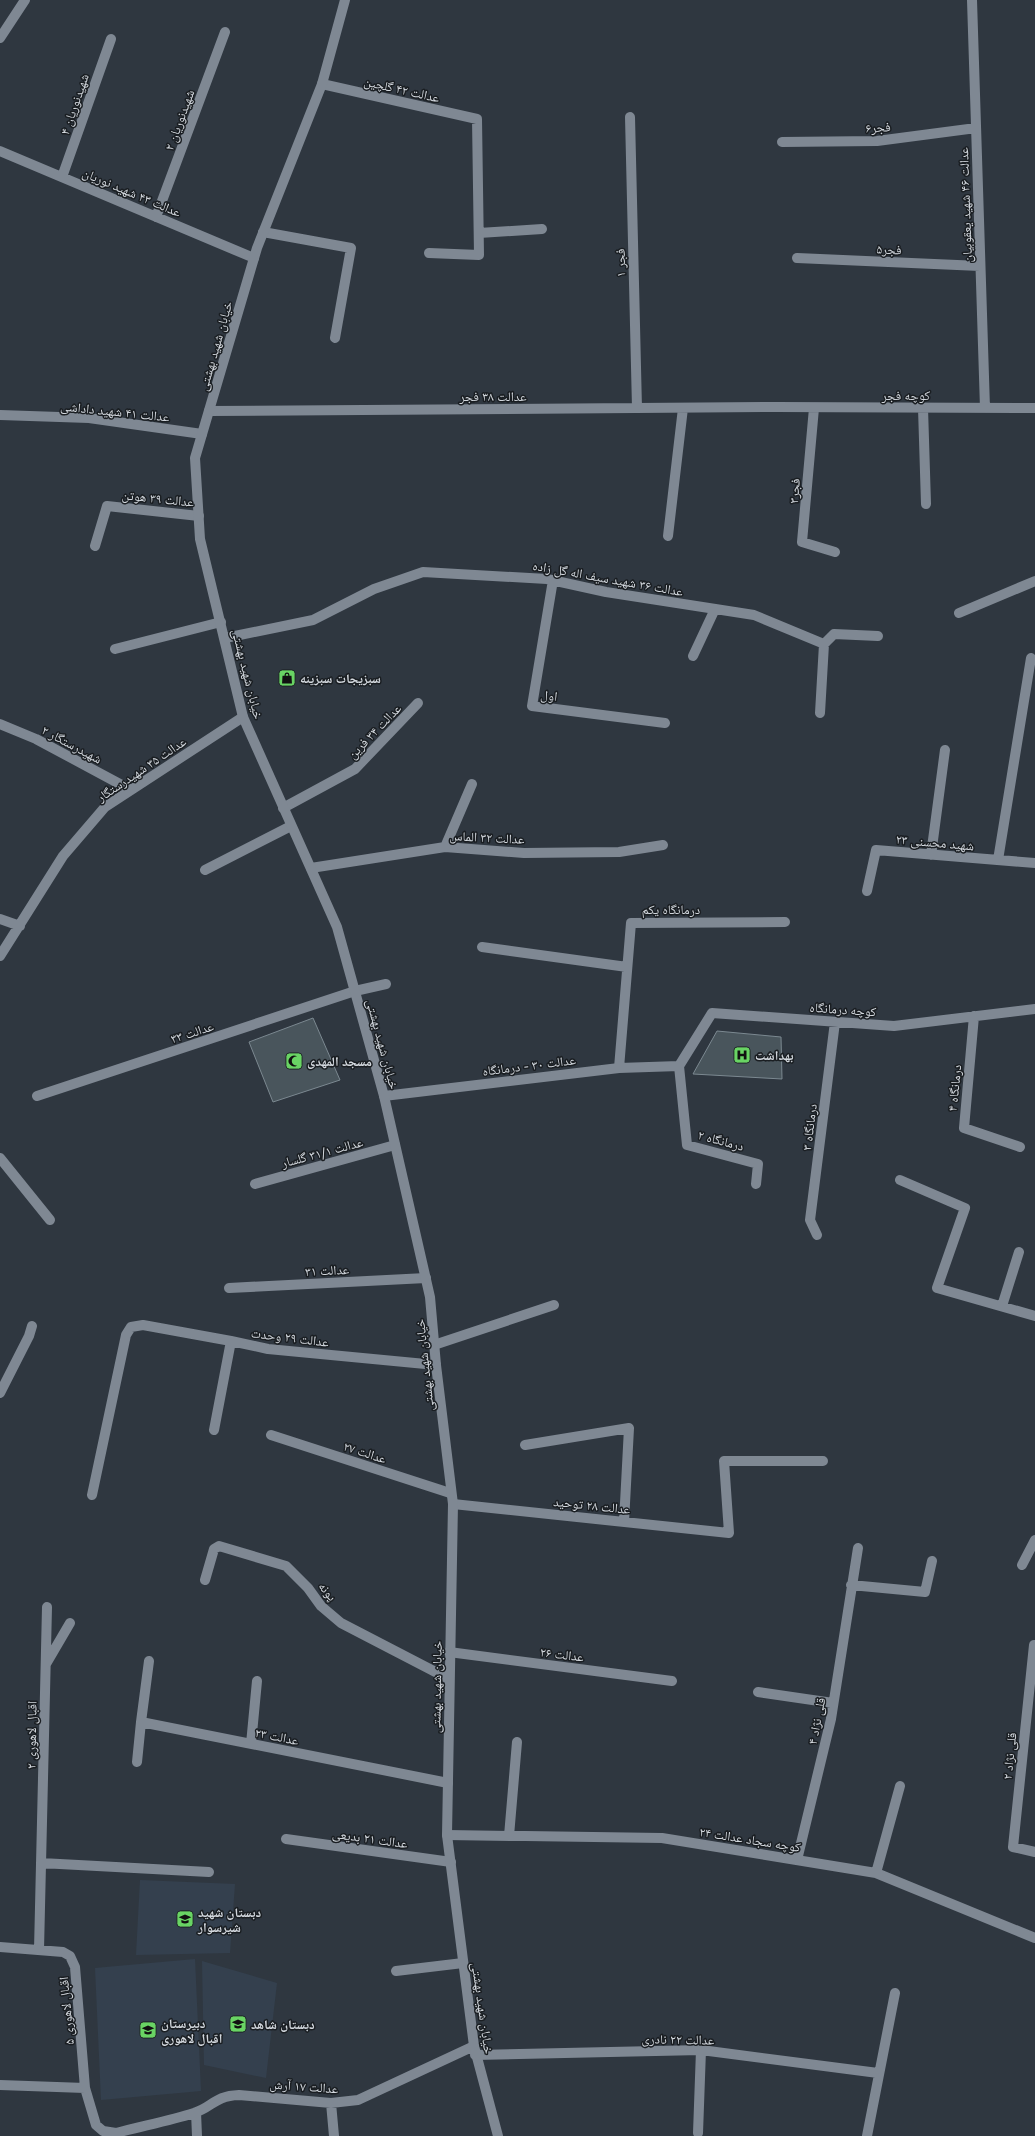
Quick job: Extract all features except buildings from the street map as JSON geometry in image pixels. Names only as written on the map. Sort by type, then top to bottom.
[{"type":"street","points":[[0,38],[25,0]]},
{"type":"street","name":"خیابان شهید بهشتی","points":[[345,0],[322,84],[254,258],[195,458],[200,539],[243,717],[337,927],[384,1096],[430,1297],[436,1365],[452,1504],[447,1835],[474,2051],[498,2136]]},
{"type":"street","name":"عدالت ۴۶ شهید یعقوبیان","points":[[972,0],[984,408]]},
{"type":"street","name":"شهیدنوریان ۲","points":[[156,217],[225,32]]},
{"type":"street","name":"شهیدنوریان ۴","points":[[62,177],[110,39]]},
{"type":"street","name":"عدالت ۴۲ گلچین","points":[[322,84],[477,119],[479,232]]},
{"type":"street","name":"فجر ۱","points":[[630,117],[637,408]]},
{"type":"street","name":"فجر۶","points":[[782,142],[876,142],[976,128]]},
{"type":"street","name":"عدالت ۴۳ شهید نوریان","points":[[0,151],[254,258]]},
{"type":"street","points":[[429,253],[479,255],[479,232],[542,229]]},
{"type":"street","points":[[264,232],[351,248],[335,338]]},
{"type":"street","name":"فجر۵","points":[[797,258],[980,266]]},
{"type":"street","name":"عدالت ۳۸ فجر","points":[[209,411],[777,407]]},
{"type":"street","name":"کوچه فجر","points":[[777,407],[1035,408]]},
{"type":"street","points":[[668,536],[683,408]]},
{"type":"street","name":"فجر۳","points":[[814,408],[802,542],[835,552]]},
{"type":"street","points":[[923,408],[926,504]]},
{"type":"street","name":"عدالت ۴۱ شهید داداشی","points":[[0,415],[89,418],[202,434]]},
{"type":"street","name":"عدالت ۳۹ هوتن","points":[[95,546],[107,506],[199,516]]},
{"type":"street","name":"عدالت ۳۶ شهید سیف اله گل زاده","points":[[225,638],[312,620],[374,589],[423,572],[553,580],[606,592],[754,615],[824,644]]},
{"type":"street","name":"اول","points":[[553,580],[532,706],[665,723]]},
{"type":"street","points":[[959,612],[1035,581]]},
{"type":"street","points":[[693,656],[715,609]]},
{"type":"street","points":[[115,649],[221,622]]},
{"type":"street","points":[[820,713],[824,644],[834,634],[878,636]]},
{"type":"street","points":[[998,860],[1031,658]]},
{"type":"street","name":"عدالت ۳۴ فرین","points":[[284,808],[356,769],[418,703]]},
{"type":"street","name":"عدالت ۳۵ شهیدرستگار","points":[[0,956],[64,856],[105,807],[243,717]]},
{"type":"street","name":"شهیدرستگار ۲","points":[[0,724],[36,739],[130,790]]},
{"type":"street","points":[[931,855],[945,750]]},
{"type":"street","points":[[445,847],[472,784]]},
{"type":"street","points":[[205,870],[291,826]]},
{"type":"street","name":"عدالت ۳۲ الماس","points":[[311,868],[445,847],[524,853],[619,852],[662,845]]},
{"type":"street","name":"شهید محسنی ۲۳","points":[[867,891],[876,850],[1035,863]]},
{"type":"street","points":[[0,919],[20,926]]},
{"type":"street","name":"درمانگاه یکم","points":[[619,1068],[631,923],[785,922]]},
{"type":"street","points":[[482,947],[627,967]]},
{"type":"street","name":"عدالت ۳۳","points":[[37,1096],[355,991],[386,984]]},
{"type":"street","name":"کوچه درمانگاه","points":[[679,1066],[712,1013],[894,1026],[1035,1009]]},
{"type":"street","name":"درمانگاه ۴","points":[[974,1016],[964,1128],[1020,1147]]},
{"type":"street","name":"درمانگاه ۳","points":[[817,1235],[810,1220],[835,1022]]},
{"type":"street","name":"عدالت ۳۰ - درمانگاه","points":[[384,1096],[619,1068],[679,1066]]},
{"type":"street","name":"درمانگاه ۲","points":[[679,1066],[687,1145],[758,1164],[756,1184]]},
{"type":"street","name":"عدالت ۳۱/۱ گلسار","points":[[255,1184],[395,1146]]},
{"type":"street","points":[[0,1158],[50,1220]]},
{"type":"street","points":[[900,1180],[965,1208],[937,1288],[1035,1316]]},
{"type":"street","points":[[1002,1306],[1019,1252]]},
{"type":"street","name":"عدالت ۳۱","points":[[229,1288],[426,1278]]},
{"type":"street","points":[[434,1345],[554,1304]]},
{"type":"street","points":[[92,1495],[126,1335],[131,1327],[143,1325],[231,1341]]},
{"type":"street","points":[[0,1393],[29,1336],[32,1326]]},
{"type":"street","name":"عدالت ۲۹ وحدت","points":[[214,1430],[231,1341],[268,1349],[436,1365]]},
{"type":"street","points":[[525,1445],[629,1428],[624,1522]]},
{"type":"street","name":"عدالت ۲۷","points":[[272,1435],[450,1494]]},
{"type":"street","name":"عدالت ۲۸ توحید","points":[[452,1504],[729,1533],[724,1461],[823,1461]]},
{"type":"street","points":[[1022,1565],[1035,1540]]},
{"type":"street","name":"پونه","points":[[205,1580],[214,1549],[219,1546],[286,1566],[308,1588],[320,1606],[341,1623],[449,1679]]},
{"type":"street","name":"قلی نژاد ۴","points":[[797,1860],[831,1719],[858,1548]]},
{"type":"street","points":[[851,1585],[925,1592],[932,1561]]},
{"type":"street","name":"اقبال لاهوری ۲","points":[[38,1950],[47,1607]]},
{"type":"street","points":[[45,1666],[70,1623]]},
{"type":"street","name":"قلی نژاد ۲","points":[[1034,1645],[1013,1847],[1035,1852]]},
{"type":"street","name":"عدالت ۲۶","points":[[449,1652],[672,1681]]},
{"type":"street","points":[[137,1762],[149,1662]]},
{"type":"street","points":[[251,1744],[257,1681]]},
{"type":"street","points":[[758,1692],[833,1704]]},
{"type":"street","name":"عدالت ۲۳","points":[[141,1722],[448,1783]]},
{"type":"street","points":[[509,1836],[517,1742]]},
{"type":"street","points":[[876,1873],[900,1786]]},
{"type":"street","name":"کوچه سجاد عدالت ۲۴","points":[[447,1835],[662,1838],[876,1873],[1035,1938]]},
{"type":"street","name":"عدالت ۲۱ بدیعی","points":[[286,1839],[450,1862]]},
{"type":"street","points":[[41,1863],[209,1872]]},
{"type":"street","name":"اقبال لاهوری ۵","points":[[0,1948],[63,1952],[70,1956],[75,1966],[85,2088],[96,2125],[103,2131]]},
{"type":"street","points":[[396,1971],[463,1963]]},
{"type":"street","points":[[867,2136],[878,2073],[896,1993]]},
{"type":"street","points":[[698,2134],[701,2050]]},
{"type":"street","name":"عدالت ۲۲ نادری","points":[[474,2051],[701,2050],[878,2073]]},
{"type":"street","name":"عدالت ۱۷ آرش","points":[[103,2131],[116,2133],[196,2112],[220,2097],[228,2095],[331,2103],[358,2100],[474,2051]]},
{"type":"street","points":[[0,2085],[85,2088]]},
{"type":"street","points":[[331,2103],[334,2136]]},
{"type":"street","points":[[196,2112],[197,2136]]},
{"type":"shaded area","name":"دبستان شهید شیرسوار","points":[[140,1880],[235,1884],[230,1953],[136,1955]]},
{"type":"shaded area","name":"دبیرستان اقبال لاهوری","points":[[195,1959],[201,2091],[101,2100],[95,1968]]},
{"type":"shaded area","name":"دبستان شاهد","points":[[202,1961],[277,1983],[266,2078],[204,2065]]},
{"type":"place","name":"سبزیجات سبزینه","points":[[287,678]]},
{"type":"place","name":"بهداشت","points":[[742,1055]]},
{"type":"place","name":"مسجد المهدی","points":[[294,1061]]},
{"type":"place","name":"دبستان شهید شیرسوار","points":[[185,1919]]},
{"type":"place","name":"دبستان شاهد","points":[[238,2024]]},
{"type":"place","name":"دبیرستان اقبال لاهوری","points":[[148,2030]]}]
